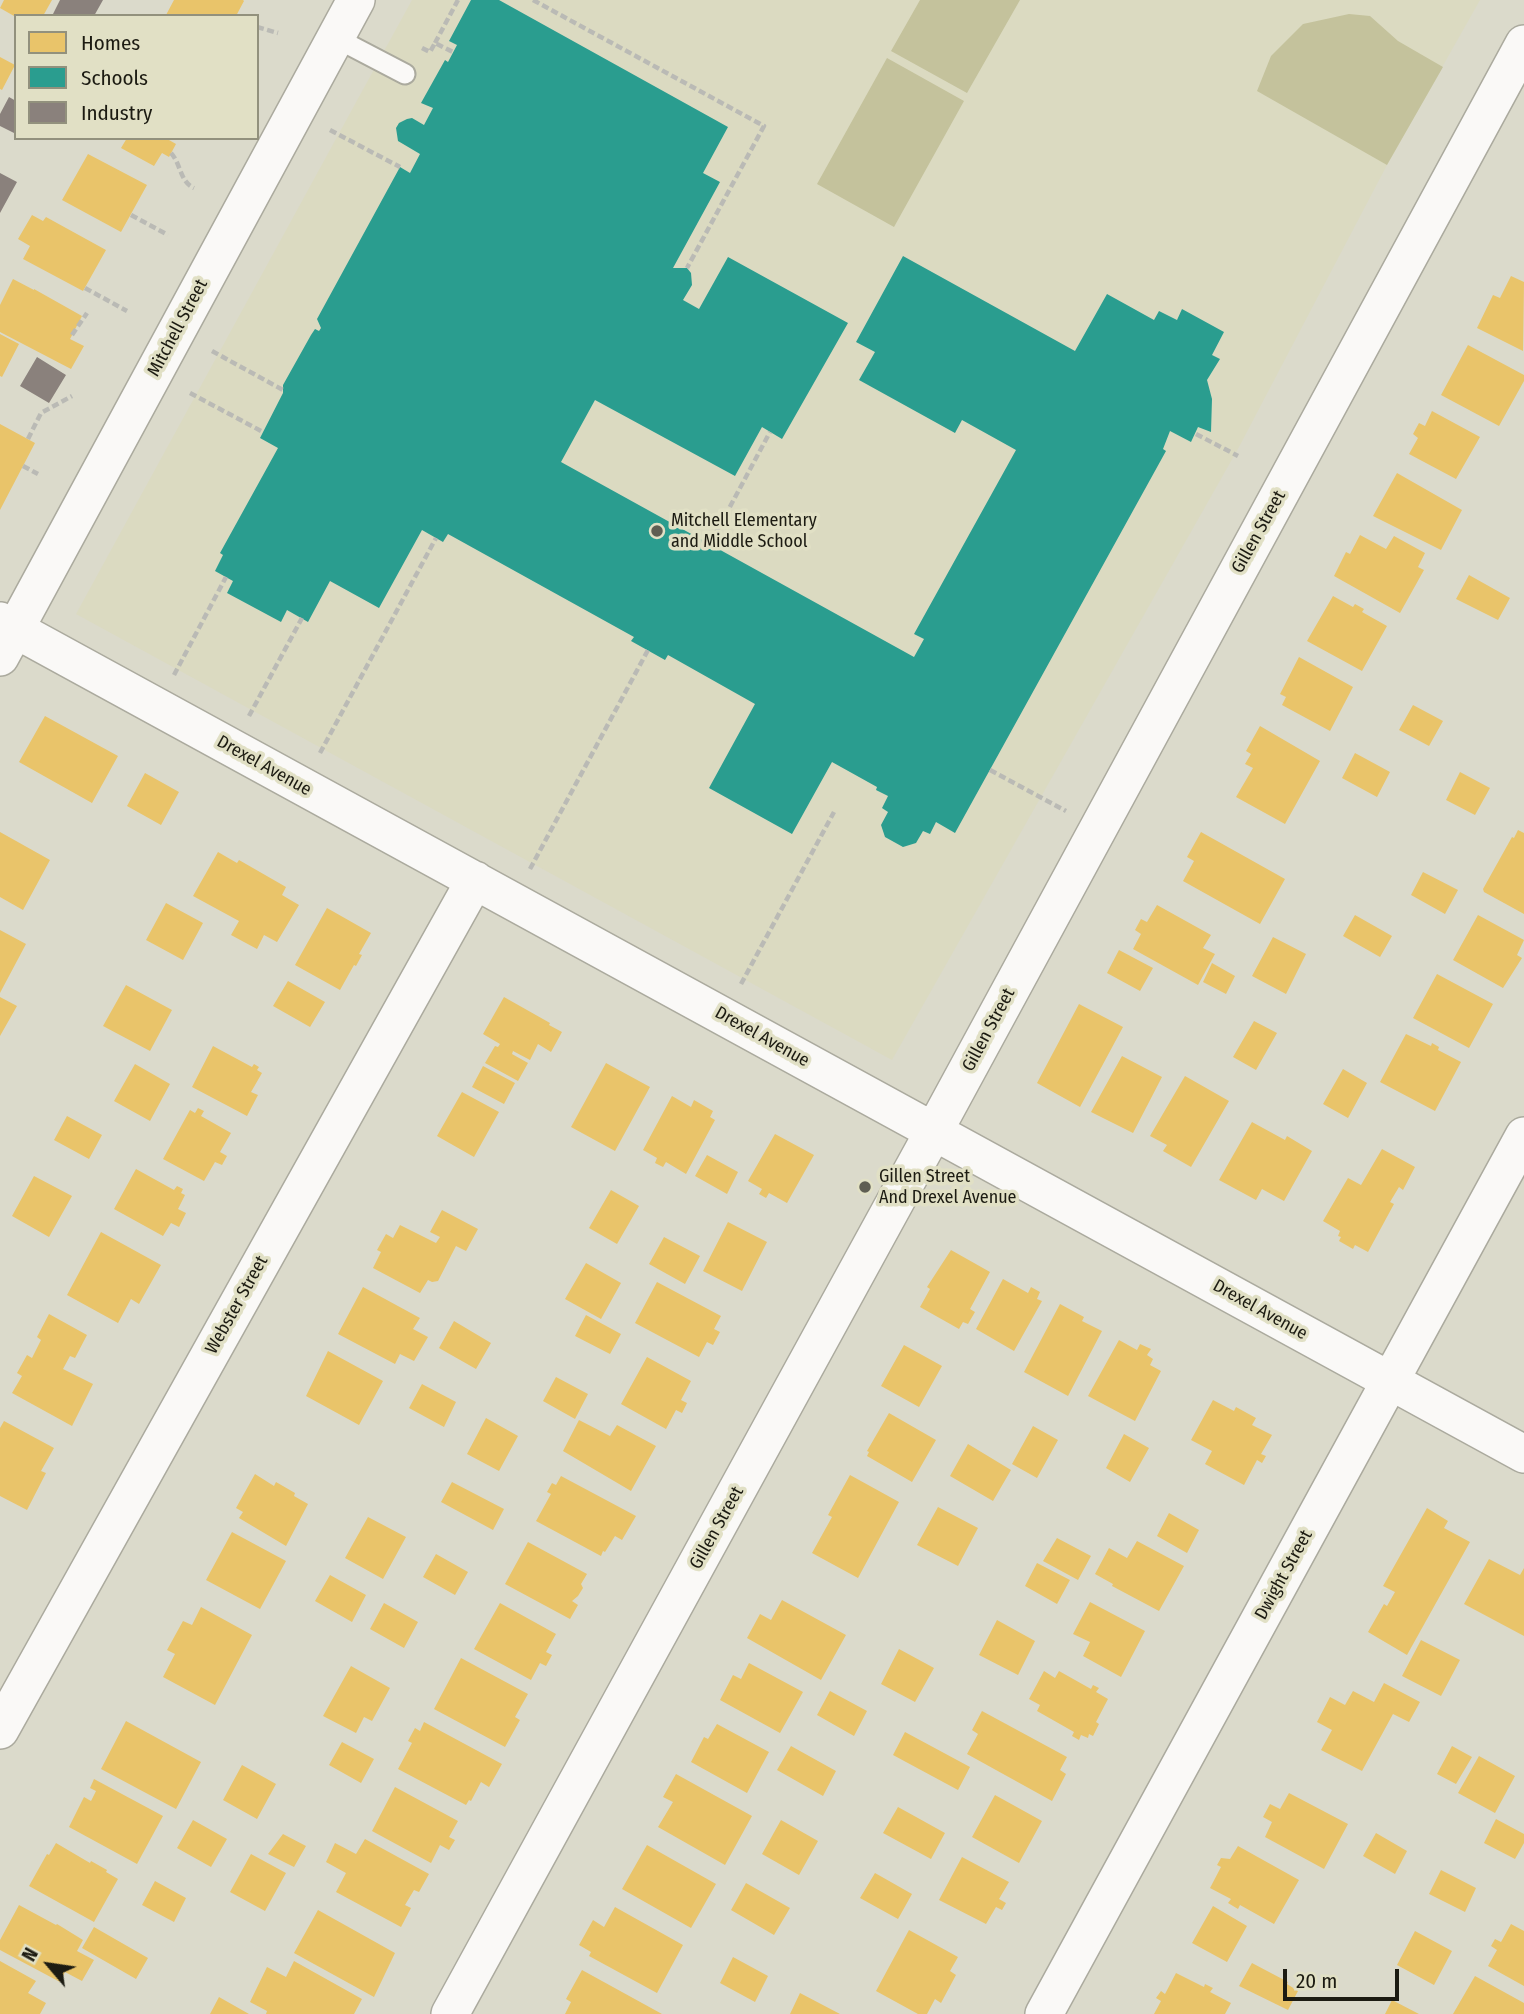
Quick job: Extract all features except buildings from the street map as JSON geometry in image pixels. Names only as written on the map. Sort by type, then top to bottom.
[{"type":"street","name":"Mitchell Street","points":[[5,636],[356,0]]},
{"type":"street","name":"Gillen Street","points":[[450,2014],[934,1131],[1524,44]]},
{"type":"street","name":"Drexel Avenue","points":[[5,636],[156,707],[1524,1454]]},
{"type":"street","name":"Webster Street","points":[[0,1730],[475,880]]},
{"type":"street","name":"Dwight Street","points":[[1044,2014],[1524,1136]]},
{"type":"lane","points":[[336,38],[405,74]]},
{"type":"path","points":[[419,46],[430,52],[458,0]]},
{"type":"path","points":[[533,0],[764,126],[687,268]]},
{"type":"path","points":[[259,28],[278,33]]},
{"type":"path","points":[[435,43],[453,52]]},
{"type":"path","points":[[296,111],[400,167]]},
{"type":"path","points":[[171,153],[183,179],[194,188]]},
{"type":"path","points":[[131,215],[168,235]]},
{"type":"path","points":[[85,288],[127,311]]},
{"type":"path","points":[[72,335],[87,313]]},
{"type":"path","points":[[212,351],[283,390]]},
{"type":"path","points":[[190,393],[263,432]]},
{"type":"path","points":[[28,439],[41,413],[72,396]]},
{"type":"path","points":[[709,544],[770,432]]},
{"type":"path","points":[[1195,433],[1238,456]]},
{"type":"path","points":[[23,466],[38,474]]},
{"type":"path","points":[[301,786],[436,538]]},
{"type":"path","points":[[156,707],[226,577]]},
{"type":"path","points":[[231,748],[302,618]]},
{"type":"path","points":[[512,901],[648,650]]},
{"type":"path","points":[[990,770],[1098,828]]},
{"type":"path","points":[[723,1016],[834,812]]},
{"type":"shaded area","name":"Mitchell Elementary and Middle School","points":[[412,0],[1480,0],[1387,165],[1239,447],[892,1060],[76,614]]},
{"type":"shaded area","points":[[920,0],[1020,0],[967,93],[891,51]]},
{"type":"shaded area","points":[[1349,14],[1370,16],[1398,41],[1443,67],[1387,165],[1257,91],[1271,56],[1303,24]]},
{"type":"shaded area","points":[[887,58],[964,101],[894,227],[817,184]]},
{"type":"place","name":"Mitchell Elementary and Middle School","points":[[657,531]]},
{"type":"place","name":"Gillen Street And Drexel Avenue","points":[[865,1187]]}]
